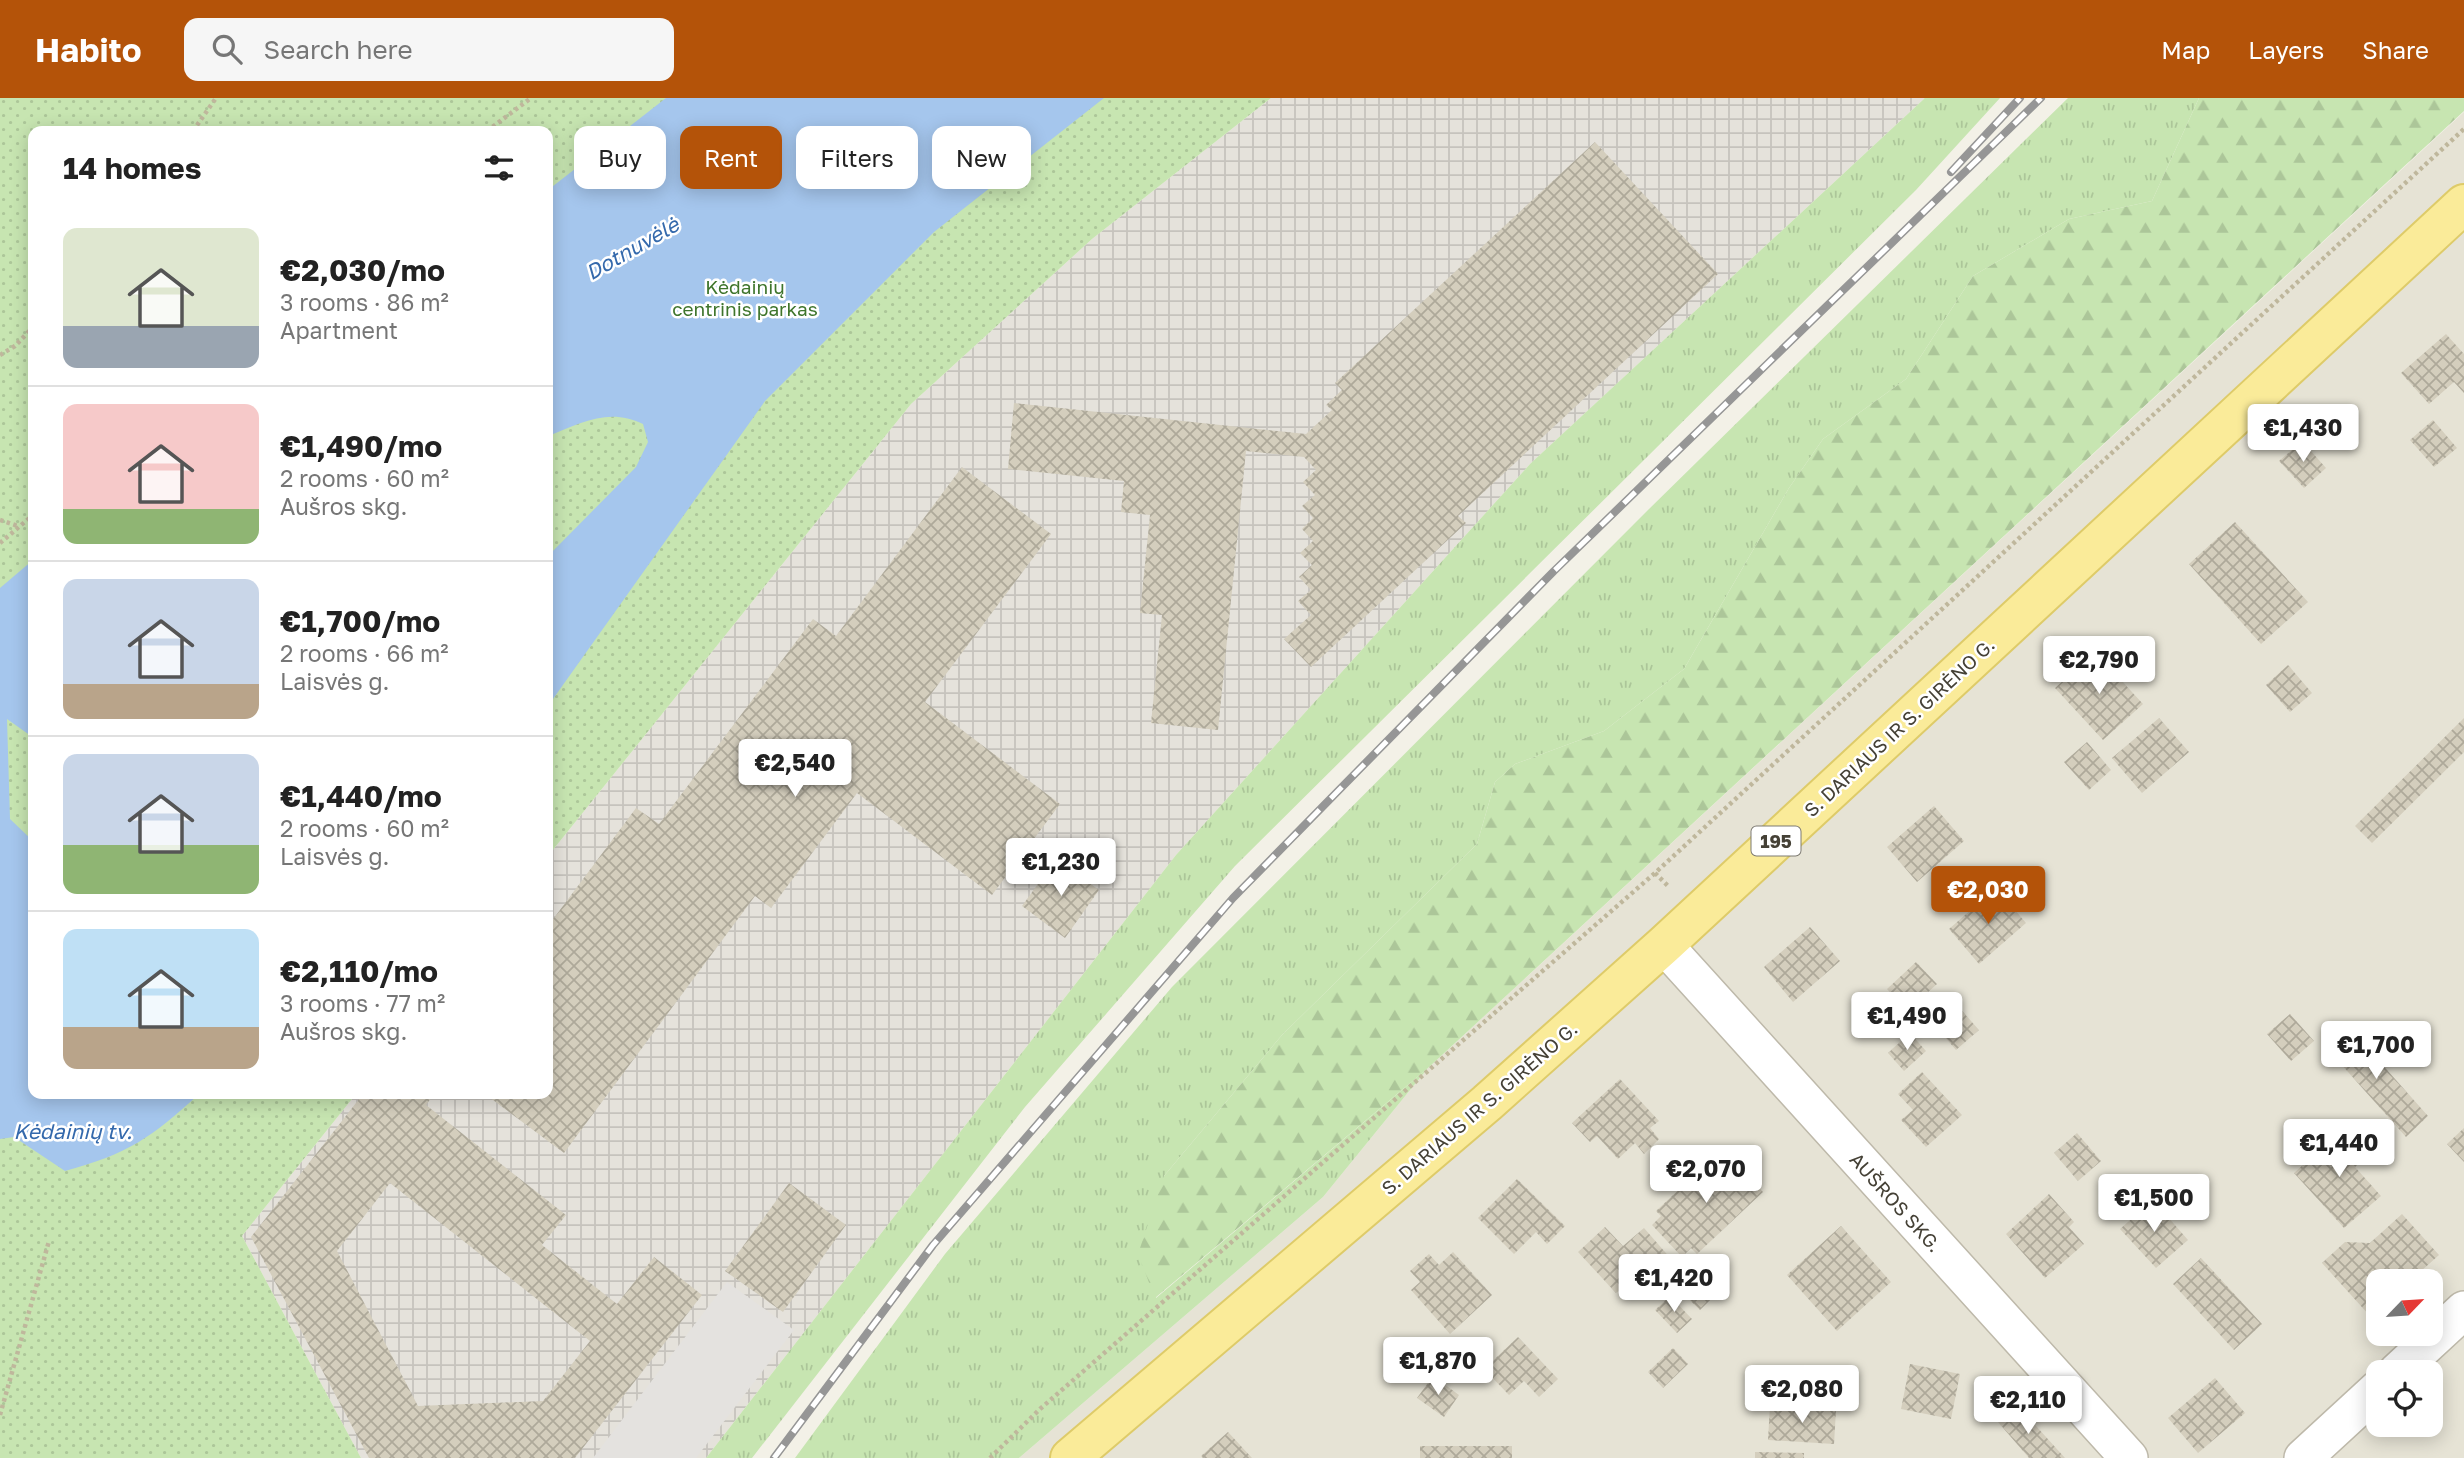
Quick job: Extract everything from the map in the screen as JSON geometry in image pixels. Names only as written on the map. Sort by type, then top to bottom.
[{"type":"main road","name":"S. DARIAUS IR S. GIRĖNO G.","points":[[1070,1458],[1487,1102],[1664,945],[2464,204]]},
{"type":"street","name":"AUŠROS SKG.","points":[[1664,945],[2129,1458]]},
{"type":"street","points":[[2410,1360],[2464,1310]]},
{"type":"street","points":[[2303,1458],[2366,1400]]},
{"type":"path","points":[[196,126],[216,98]]},
{"type":"path","points":[[494,126],[531,98]]},
{"type":"path","points":[[990,1458],[1040,1409],[1655,873],[2464,129]]},
{"type":"path","points":[[0,355],[15,346],[28,332]]},
{"type":"path","points":[[0,543],[28,518]]},
{"type":"path","points":[[0,520],[18,526]]},
{"type":"path","points":[[0,1415],[48,1241]]},
{"type":"shaded area","points":[[1271,98],[1925,98],[1530,464],[1176,855],[706,1458],[361,1458],[242,1236],[352,1099],[553,1099],[553,850],[911,404],[1092,239]]},
{"type":"shaded area","points":[[2464,112],[2464,1458],[1019,1458],[1323,1197],[1428,1068]]},
{"type":"shaded area","points":[[727,1282],[794,1330],[696,1458],[593,1458]]},
{"type":"green space","name":"Kėdainių centrinis parkas","points":[[0,98],[1271,98],[1092,239],[911,404],[553,850],[553,126],[28,126],[28,1099],[352,1099],[242,1236],[361,1458],[0,1458]]},
{"type":"green space","points":[[1925,98],[2000,98],[1916,190],[1235,866],[1025,1107],[752,1458],[706,1458],[1176,855],[1530,464]]},
{"type":"green space","points":[[2068,98],[2199,98],[2152,201],[2069,219],[1973,276],[1906,379],[1823,439],[1789,488],[1684,669],[1604,731],[1515,764],[1495,782],[1477,844],[1282,1035],[1164,1176],[1156,1298],[1428,1068],[1323,1197],[1019,1458],[795,1458],[945,1254],[1172,987],[1648,510]]},
{"type":"green space","points":[[2199,98],[2464,98],[2464,111],[1428,1068],[1155,1298],[1138,1254],[1164,1176],[1282,1035],[1477,844],[1495,782],[1515,764],[1604,731],[1684,669],[1789,488],[1823,439],[1906,379],[1973,276],[2069,219],[2152,201]]},
{"type":"water","name":"Dotnuvėlė","points":[[666,98],[1104,98],[1031,156],[1031,126],[932,126],[932,189],[989,189],[934,232],[765,401],[553,699],[553,551],[636,467],[648,442],[643,424],[618,417],[595,419],[553,434],[553,186],[574,170],[574,189],[666,189],[666,126],[630,126]]},
{"type":"water","name":"Kėdainių tv.","points":[[28,564],[28,734],[7,719],[10,819],[28,836],[28,1099],[193,1099],[138,1143],[106,1158],[65,1171],[14,1137],[0,1139],[0,588]]},
{"type":"building","points":[[1595,142],[1718,274],[1458,516],[1466,523],[1311,667],[1284,639],[1311,615],[1298,601],[1311,590],[1299,577],[1312,565],[1300,553],[1313,541],[1302,529],[1313,518],[1302,506],[1315,495],[1303,482],[1316,470],[1304,457],[1246,451],[1218,730],[1151,723],[1162,615],[1140,613],[1150,515],[1121,512],[1124,481],[1008,469],[1014,403],[1306,434],[1332,410],[1326,405],[1342,390],[1335,383]]},
{"type":"building","points":[[2446,334],[2464,354],[2464,393],[2454,382],[2429,404],[2401,373]]},
{"type":"building","points":[[2433,420],[2457,448],[2434,467],[2410,440]]},
{"type":"building","points":[[2302,441],[2326,468],[2304,488],[2279,461]]},
{"type":"building","points":[[962,467],[1051,534],[925,702],[1060,804],[992,895],[857,793],[771,908],[755,896],[564,1153],[492,1099],[553,1099],[553,919],[636,808],[659,824],[813,619],[836,636]]},
{"type":"building","points":[[2235,522],[2308,602],[2261,644],[2189,564]]},
{"type":"building","points":[[2095,652],[2143,704],[2103,740],[2055,688]]},
{"type":"building","points":[[2288,665],[2312,693],[2290,712],[2266,685]]},
{"type":"building","points":[[2159,718],[2189,752],[2142,793],[2112,758]]},
{"type":"building","points":[[2464,718],[2464,752],[2372,843],[2355,826]]},
{"type":"building","points":[[2087,742],[2111,770],[2089,790],[2064,762]]},
{"type":"building","points":[[1934,806],[1964,841],[1917,882],[1887,847]]},
{"type":"building","points":[[1056,859],[1099,890],[1065,938],[1022,906]]},
{"type":"building","points":[[1996,888],[2026,923],[1979,964],[1949,929]]},
{"type":"building","points":[[1810,927],[1840,961],[1793,1002],[1764,967]]},
{"type":"building","points":[[1916,962],[1937,984],[1907,1011],[1887,989]]},
{"type":"building","points":[[1955,1003],[1979,1030],[1956,1050],[1932,1022]]},
{"type":"building","points":[[2290,1014],[2314,1041],[2291,1061],[2267,1034]]},
{"type":"building","points":[[2347,1025],[2428,1116],[2406,1137],[2324,1045]]},
{"type":"building","points":[[1910,1033],[1926,1051],[1904,1071],[1888,1053]]},
{"type":"building","points":[[1922,1072],[1962,1115],[1926,1147],[1901,1120],[1913,1110],[1898,1094]]},
{"type":"building","points":[[1620,1079],[1659,1121],[1650,1128],[1659,1139],[1644,1154],[1635,1143],[1618,1159],[1597,1136],[1590,1142],[1572,1123]]},
{"type":"building","points":[[359,1099],[430,1099],[426,1105],[566,1215],[542,1245],[617,1304],[654,1257],[702,1295],[575,1458],[369,1458],[251,1237]],"holes":[[[390,1183],[590,1341],[543,1401],[418,1406],[337,1251]]]},
{"type":"building","points":[[2464,1128],[2464,1162],[2447,1144]]},
{"type":"building","points":[[2343,1129],[2367,1156],[2355,1167],[2381,1196],[2344,1228],[2294,1173]]},
{"type":"building","points":[[2077,1133],[2101,1161],[2078,1181],[2054,1153]]},
{"type":"building","points":[[1722,1149],[1763,1192],[1697,1254],[1691,1248],[1682,1257],[1652,1225],[1661,1216],[1656,1211]]},
{"type":"building","points":[[1517,1179],[1565,1226],[1547,1244],[1536,1232],[1514,1254],[1478,1218]]},
{"type":"building","points":[[789,1183],[846,1225],[783,1312],[725,1271]]},
{"type":"building","points":[[2049,1194],[2074,1222],[2069,1227],[2084,1244],[2045,1278],[2006,1234]]},
{"type":"building","points":[[2153,1200],[2188,1240],[2156,1268],[2120,1229]]},
{"type":"building","points":[[2402,1214],[2439,1255],[2423,1269],[2366,1269],[2366,1312],[2322,1263],[2345,1242],[2370,1243]]},
{"type":"building","points":[[1841,1226],[1891,1282],[1837,1331],[1787,1275]]},
{"type":"building","points":[[1605,1227],[1623,1246],[1644,1228],[1672,1260],[1635,1293],[1627,1284],[1616,1293],[1578,1252]]},
{"type":"building","points":[[1453,1252],[1492,1295],[1450,1334],[1411,1290],[1420,1282],[1410,1271],[1429,1254],[1439,1265]]},
{"type":"building","points":[[2201,1258],[2262,1324],[2234,1350],[2173,1284]]},
{"type":"building","points":[[1687,1267],[1715,1295],[1700,1310],[1672,1283]]},
{"type":"building","points":[[1670,1296],[1692,1319],[1677,1333],[1655,1310]]},
{"type":"building","points":[[1518,1337],[1558,1379],[1539,1397],[1524,1381],[1509,1395],[1484,1369]]},
{"type":"building","points":[[1673,1348],[1688,1364],[1663,1388],[1648,1372]]},
{"type":"building","points":[[1910,1364],[1960,1374],[1951,1419],[1901,1409]]},
{"type":"building","points":[[1433,1376],[1459,1395],[1444,1417],[1417,1398]]},
{"type":"building","points":[[2215,1378],[2245,1413],[2198,1453],[2168,1418]]},
{"type":"building","points":[[1770,1405],[1836,1410],[1834,1444],[1768,1440]]},
{"type":"building","points":[[2017,1405],[2065,1458],[2029,1458],[1998,1422]]},
{"type":"building","points":[[1228,1432],[1252,1458],[1201,1456]]},
{"type":"building","points":[[1420,1446],[1512,1446],[1512,1458],[1420,1458]]},
{"type":"building","points":[[1755,1452],[1804,1453],[1804,1458],[1755,1458]]},
{"type":"railway","points":[[1951,172],[2020,98]]},
{"type":"railway","points":[[774,1458],[933,1245],[1233,898],[1554,571],[2041,98]]}]
